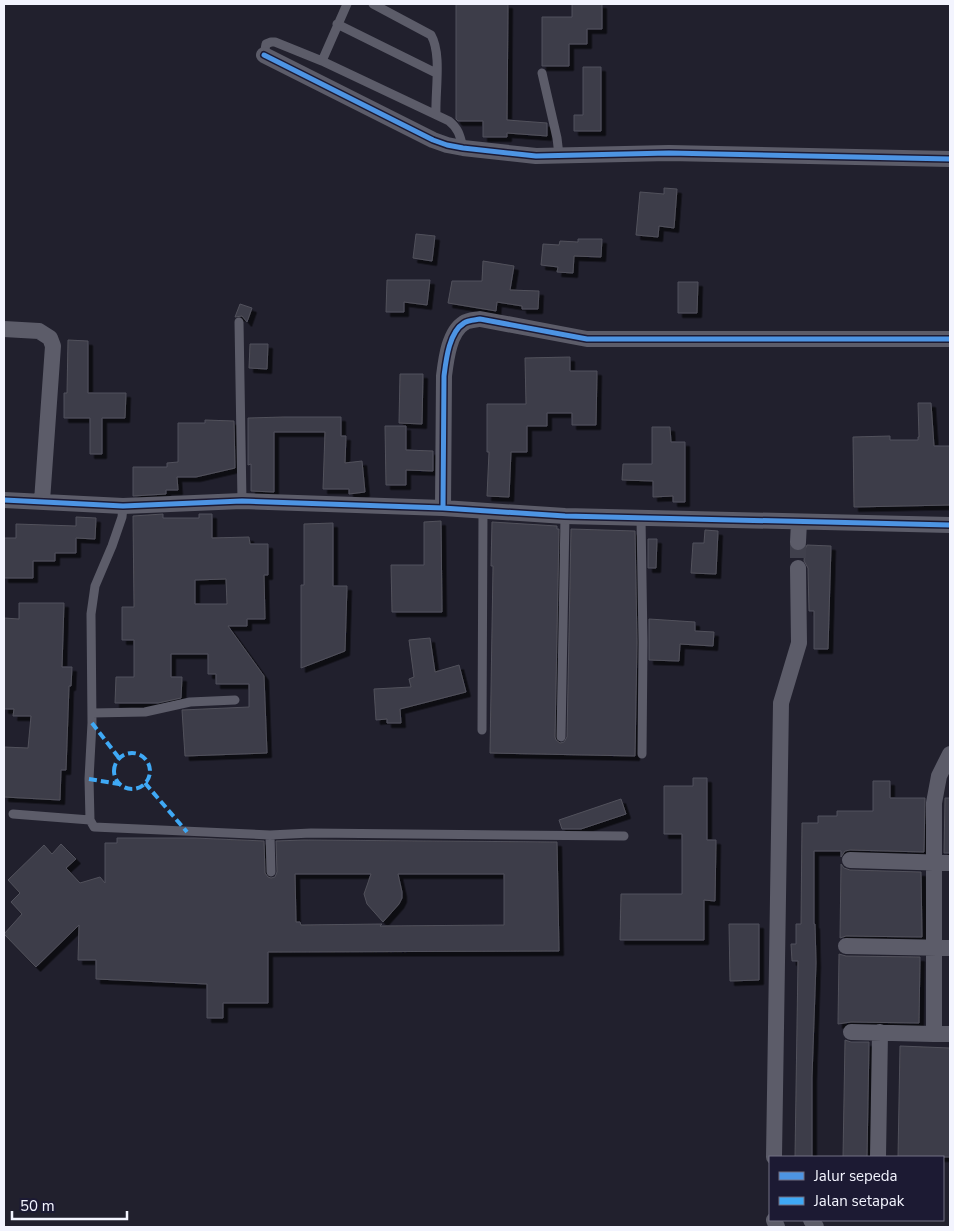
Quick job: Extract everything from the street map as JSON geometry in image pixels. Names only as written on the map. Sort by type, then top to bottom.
[{"type":"street","points":[[264,55],[447,146],[536,156],[668,153],[950,159]]},
{"type":"street","points":[[443,508],[445,369],[447,354],[456,330],[465,322],[480,319],[587,339],[950,339]]},
{"type":"street","points":[[4,329],[39,331],[50,338],[53,346],[42,501]]},
{"type":"street","points":[[4,500],[123,506],[242,502],[443,508],[565,516],[950,525]]},
{"type":"street","points":[[798,542],[799,522]]},
{"type":"street","points":[[774,1156],[781,703],[799,644],[798,568]]},
{"type":"street","points":[[851,1032],[942,1034],[942,948],[933,863],[934,803],[945,776],[950,754]]},
{"type":"street","points":[[850,860],[950,863]]},
{"type":"street","points":[[846,946],[942,948]]},
{"type":"street","points":[[878,1156],[880,1032]]},
{"type":"lane","points":[[322,60],[347,4]]},
{"type":"lane","points":[[373,4],[431,35],[436,42],[436,114]]},
{"type":"lane","points":[[338,24],[436,73]]},
{"type":"lane","points":[[264,55],[266,44],[275,42],[322,60],[448,121],[460,133],[463,148]]},
{"type":"lane","points":[[542,73],[559,155]]},
{"type":"lane","points":[[239,322],[242,502]]},
{"type":"lane","points":[[123,506],[122,517],[112,546],[95,586],[91,614],[92,713],[89,779],[90,820],[94,827],[270,835],[311,833],[624,836]]},
{"type":"lane","points":[[482,730],[483,512]]},
{"type":"lane","points":[[561,737],[565,516]]},
{"type":"lane","points":[[641,518],[642,754]]},
{"type":"lane","points":[[92,713],[145,712],[190,702],[235,700]]},
{"type":"lane","points":[[12,814],[90,820]]},
{"type":"lane","points":[[270,835],[271,872]]},
{"type":"building","points":[[456,4],[508,4],[507,120],[547,123],[547,136],[507,133],[507,137],[483,137],[483,121],[458,121],[456,119]]},
{"type":"building","points":[[572,4],[602,4],[602,29],[587,29],[587,44],[569,44],[569,66],[542,66],[542,17],[572,17]]},
{"type":"building","points":[[583,67],[601,67],[601,131],[574,131],[574,115],[583,115]]},
{"type":"building","points":[[664,188],[677,189],[674,228],[659,226],[658,237],[636,235],[640,192],[664,194]]},
{"type":"building","points":[[416,234],[435,236],[432,261],[413,258]]},
{"type":"building","points":[[578,239],[602,239],[601,257],[574,256],[573,273],[557,272],[558,267],[541,265],[543,244],[559,245],[560,241],[578,242]]},
{"type":"building","points":[[483,261],[514,266],[510,290],[539,291],[538,309],[522,309],[522,306],[497,302],[496,311],[448,303],[452,281],[482,281]]},
{"type":"building","points":[[387,280],[430,280],[427,305],[404,302],[404,312],[386,312]]},
{"type":"building","points":[[678,282],[698,282],[697,313],[678,313]]},
{"type":"building","points":[[240,304],[252,308],[247,322],[242,316],[235,317]]},
{"type":"building","points":[[68,340],[88,341],[88,393],[126,393],[125,418],[102,418],[102,454],[90,454],[90,418],[64,418],[64,393],[67,393]]},
{"type":"building","points":[[250,344],[268,344],[267,369],[249,368]]},
{"type":"building","points":[[570,357],[570,371],[597,371],[596,425],[572,425],[572,413],[547,413],[547,426],[527,426],[527,452],[511,452],[509,497],[487,496],[489,452],[487,452],[487,404],[526,404],[525,358]]},
{"type":"building","points":[[400,374],[423,374],[422,424],[399,423]]},
{"type":"building","points":[[918,403],[931,403],[934,446],[950,446],[950,505],[854,507],[853,437],[890,436],[890,440],[918,440]]},
{"type":"building","points":[[341,417],[341,436],[346,436],[345,463],[362,461],[365,492],[349,494],[349,489],[323,489],[325,432],[274,432],[274,492],[251,491],[251,464],[248,465],[248,418]]},
{"type":"building","points":[[205,420],[234,421],[235,468],[196,477],[177,477],[178,490],[166,490],[166,494],[133,496],[133,467],[167,467],[167,463],[178,462],[178,423],[205,423]]},
{"type":"building","points":[[385,426],[406,426],[406,450],[433,451],[433,471],[406,470],[406,485],[386,485]]},
{"type":"building","points":[[652,427],[670,427],[671,442],[685,442],[685,502],[673,502],[673,496],[653,497],[653,481],[622,480],[623,464],[652,464]]},
{"type":"building","points":[[163,514],[163,518],[199,518],[199,514],[212,514],[212,538],[249,537],[250,544],[268,544],[268,575],[264,575],[265,619],[247,619],[247,626],[228,626],[264,676],[267,753],[185,756],[182,710],[249,707],[249,684],[216,684],[216,674],[208,674],[208,654],[171,654],[171,677],[182,677],[181,698],[158,703],[115,703],[116,677],[134,677],[134,640],[122,640],[122,607],[134,607],[133,516]],"holes":[[[226,579],[227,604],[195,604],[195,580]]]},
{"type":"building","points":[[76,517],[96,518],[95,539],[76,538],[76,553],[55,553],[55,561],[33,561],[33,578],[4,578],[4,538],[16,538],[16,524],[76,526]]},
{"type":"building","points":[[441,521],[442,612],[392,612],[391,565],[424,565],[424,522]]},
{"type":"building","points":[[492,522],[557,526],[557,529],[559,529],[555,737],[560,743],[564,742],[567,737],[571,529],[635,531],[637,642],[635,756],[490,753]]},
{"type":"building","points":[[333,523],[333,586],[347,586],[345,651],[301,668],[301,585],[304,585],[304,524]]},
{"type":"building","points":[[705,530],[718,531],[716,574],[691,573],[693,543],[704,543]]},
{"type":"building","points":[[648,539],[657,539],[656,568],[648,568]]},
{"type":"building","points":[[807,545],[831,546],[828,649],[814,649],[814,611],[809,611],[808,568],[804,561]]},
{"type":"building","points":[[19,603],[64,603],[62,667],[72,667],[71,686],[69,686],[66,770],[61,770],[60,800],[4,797],[4,747],[28,748],[31,716],[13,716],[14,709],[4,709],[4,618],[19,619]]},
{"type":"building","points":[[649,619],[695,622],[695,631],[714,632],[713,646],[680,644],[679,661],[649,660]]},
{"type":"building","points":[[430,638],[435,672],[459,665],[466,692],[400,709],[401,723],[387,723],[387,719],[376,720],[374,689],[411,687],[409,679],[414,677],[409,640]]},
{"type":"building","points":[[693,778],[707,778],[707,840],[716,840],[715,901],[704,900],[704,940],[620,940],[621,894],[682,894],[682,834],[664,834],[664,786],[693,786]]},
{"type":"building","points":[[873,781],[890,781],[890,798],[925,798],[924,852],[850,850],[845,851],[841,857],[841,851],[814,851],[816,963],[812,1077],[812,1156],[795,1156],[798,961],[792,961],[791,944],[796,944],[796,924],[801,924],[802,823],[818,823],[818,816],[837,816],[837,811],[873,811]]},
{"type":"building","points":[[945,798],[950,798],[950,853],[944,853]]},
{"type":"building","points":[[621,799],[626,814],[581,829],[562,829],[559,820]]},
{"type":"building","points":[[117,838],[194,838],[264,841],[265,873],[271,878],[275,877],[277,872],[276,841],[557,842],[559,951],[268,952],[268,1003],[223,1003],[223,1018],[207,1018],[207,984],[96,979],[96,960],[78,960],[79,925],[36,967],[4,934],[22,914],[11,902],[20,893],[8,880],[44,845],[52,854],[61,844],[76,859],[66,868],[80,883],[100,877],[105,883],[105,843],[117,843]],"holes":[[[295,874],[371,874],[364,894],[367,904],[383,922],[402,898],[398,874],[504,874],[504,925],[301,925],[300,922],[296,922]]]},
{"type":"building","points":[[841,864],[844,868],[850,870],[921,872],[922,937],[846,936],[840,938]]},
{"type":"building","points":[[729,924],[759,924],[759,980],[730,981]]},
{"type":"building","points":[[839,954],[846,956],[920,957],[919,1023],[851,1022],[838,1024]]},
{"type":"building","points":[[845,1040],[869,1042],[867,1156],[843,1156]]},
{"type":"building","points":[[900,1046],[950,1048],[950,1157],[898,1156]]},
{"type":"tunnel","points":[[798,542],[798,568]]},
{"type":"marked path","points":[[92,723],[119,758]]},
{"type":"marked path","points":[[132,753],[139,754],[145,758],[149,764],[150,771],[149,778],[145,784],[139,788],[132,789],[125,788],[119,784],[115,778],[114,771],[115,764],[119,758],[125,754],[132,753]]},
{"type":"marked path","points":[[89,779],[119,784]]},
{"type":"marked path","points":[[145,783],[187,832]]},
{"type":"cycle path","points":[[264,55],[433,140],[463,148],[536,156],[669,153],[950,159]]},
{"type":"cycle path","points":[[443,508],[444,376],[447,355],[452,340],[459,327],[467,321],[480,319],[587,339],[950,339]]},
{"type":"cycle path","points":[[4,500],[123,506],[242,501],[443,508],[565,516],[950,525]]}]
